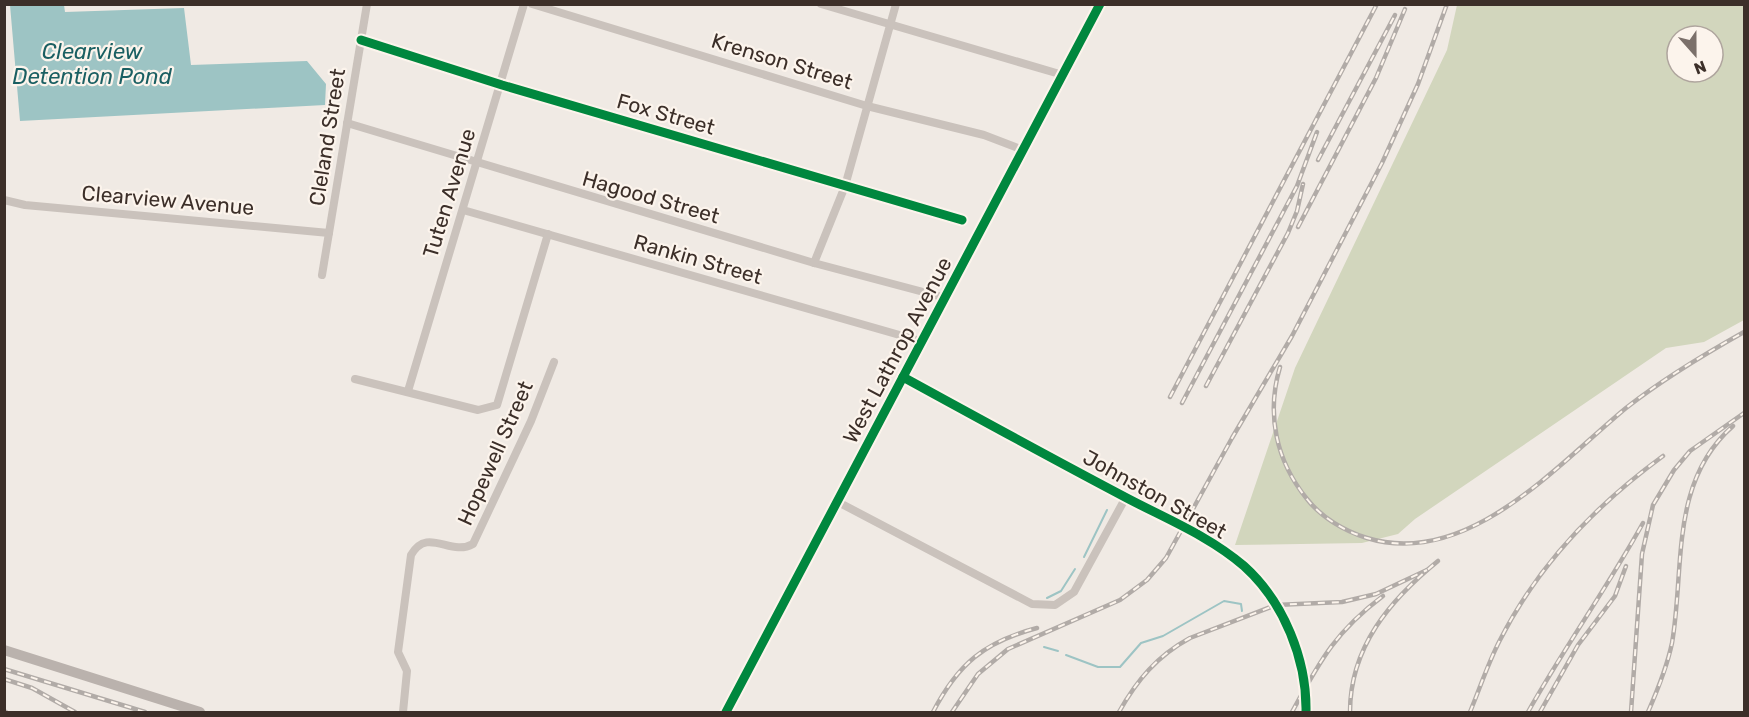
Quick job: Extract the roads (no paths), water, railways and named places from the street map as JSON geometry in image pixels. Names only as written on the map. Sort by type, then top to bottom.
[{"type":"street","name":"Cleland Street","points":[[322,275],[367,4]]},
{"type":"street","name":"Tuten Avenue","points":[[408,392],[502,85],[524,4]]},
{"type":"street","name":"Krenson Street","points":[[532,4],[867,106],[984,135],[1023,150]]},
{"type":"street","points":[[821,4],[1063,75]]},
{"type":"street","points":[[814,263],[845,186],[896,4]]},
{"type":"street","name":"West Lathrop Avenue","points":[[726,712],[903,377],[924,342],[1100,4]]},
{"type":"street","name":"Fox Street","points":[[361,40],[502,85],[962,220]]},
{"type":"street","name":"Hagood Street","points":[[347,123],[477,164],[814,263],[946,298]]},
{"type":"street","name":"Clearview Avenue","points":[[4,200],[25,205],[329,233]]},
{"type":"street","name":"Rankin Street","points":[[463,210],[924,342]]},
{"type":"street","name":"Hopewell Street","points":[[408,392],[478,410],[497,405],[548,234]]},
{"type":"street","name":"Hopewell Street","points":[[403,712],[406,671],[398,652],[411,555],[416,547],[427,542],[457,547],[467,547],[473,543],[531,421],[554,362]]},
{"type":"street","name":"Johnston Street","points":[[903,377],[1203,537],[1244,566],[1276,605],[1298,652],[1305,688],[1306,712]]},
{"type":"street","points":[[355,379],[408,392]]},
{"type":"street","points":[[838,502],[1032,604],[1045,606],[1055,605],[1074,592],[1126,497]]},
{"type":"street","points":[[4,650],[200,712]]},
{"type":"water","name":"Clearview Detention Pond","points":[[10,5],[64,5],[65,12],[184,8],[191,65],[307,61],[326,84],[325,105],[20,121]]},
{"type":"waterway","points":[[1084,557],[1107,510]]},
{"type":"waterway","points":[[1047,598],[1061,591],[1075,569]]},
{"type":"waterway","points":[[1066,655],[1098,667],[1120,667],[1141,643],[1163,636],[1224,601],[1241,604],[1242,611]]},
{"type":"waterway","points":[[1044,647],[1058,651]]},
{"type":"railway","points":[[1170,397],[1377,4]]},
{"type":"railway","points":[[952,712],[978,674],[1008,649],[1120,600],[1147,580],[1166,558],[1232,438],[1292,336],[1382,163],[1418,84],[1447,4]]},
{"type":"railway","points":[[1298,227],[1376,78],[1405,9]]},
{"type":"railway","points":[[1318,160],[1395,15]]},
{"type":"railway","points":[[1182,403],[1297,186],[1317,132]]},
{"type":"railway","points":[[1206,386],[1288,233],[1297,211],[1303,184]]},
{"type":"railway","points":[[1280,367],[1274,402],[1274,419],[1281,453],[1296,484],[1319,512],[1342,527],[1367,538],[1404,544],[1440,539],[1475,526],[1508,506],[1540,482],[1640,397],[1744,332]]},
{"type":"railway","points":[[1631,712],[1642,554],[1653,505],[1674,470],[1690,451],[1744,413]]},
{"type":"railway","points":[[1648,712],[1668,661],[1672,643],[1683,527],[1689,499],[1698,473],[1713,448],[1733,426]]},
{"type":"railway","points":[[1470,712],[1500,640],[1532,586],[1592,516],[1663,456]]},
{"type":"railway","points":[[1528,712],[1643,523]]},
{"type":"railway","points":[[1350,712],[1357,666],[1376,627],[1404,592],[1438,561]]},
{"type":"railway","points":[[1540,712],[1578,645],[1615,596],[1626,566]]},
{"type":"railway","points":[[1119,712],[1133,689],[1149,670],[1178,645],[1190,638],[1276,605],[1342,602],[1376,594],[1427,570]]},
{"type":"railway","points":[[1292,712],[1311,677],[1340,635],[1383,596]]},
{"type":"railway","points":[[933,712],[952,681],[974,657],[1002,640],[1037,628]]},
{"type":"railway","points":[[4,669],[145,712]]},
{"type":"railway","points":[[4,679],[32,688],[75,712]]}]
